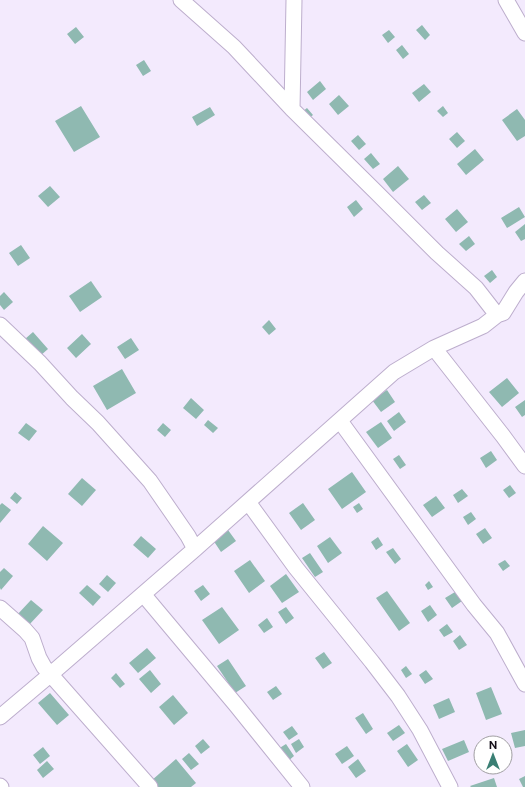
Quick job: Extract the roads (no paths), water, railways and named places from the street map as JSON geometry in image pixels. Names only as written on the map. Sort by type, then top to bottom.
[{"type":"street","points":[[181,0],[234,47],[292,109],[437,253],[476,288],[496,315]]},
{"type":"street","points":[[292,109],[294,0]]},
{"type":"street","points":[[506,0],[525,33]]},
{"type":"street","points":[[0,717],[195,549],[394,372],[434,348],[483,326],[496,315],[503,313],[525,281]]},
{"type":"street","points":[[0,324],[98,423],[150,481],[188,536],[195,549]]},
{"type":"street","points":[[434,348],[525,466]]},
{"type":"street","points":[[340,421],[496,633],[525,684]]},
{"type":"street","points":[[248,502],[296,568],[398,696],[420,730],[450,787]]},
{"type":"street","points":[[143,594],[302,787]]},
{"type":"street","points":[[0,608],[32,638],[44,667],[150,787]]}]
